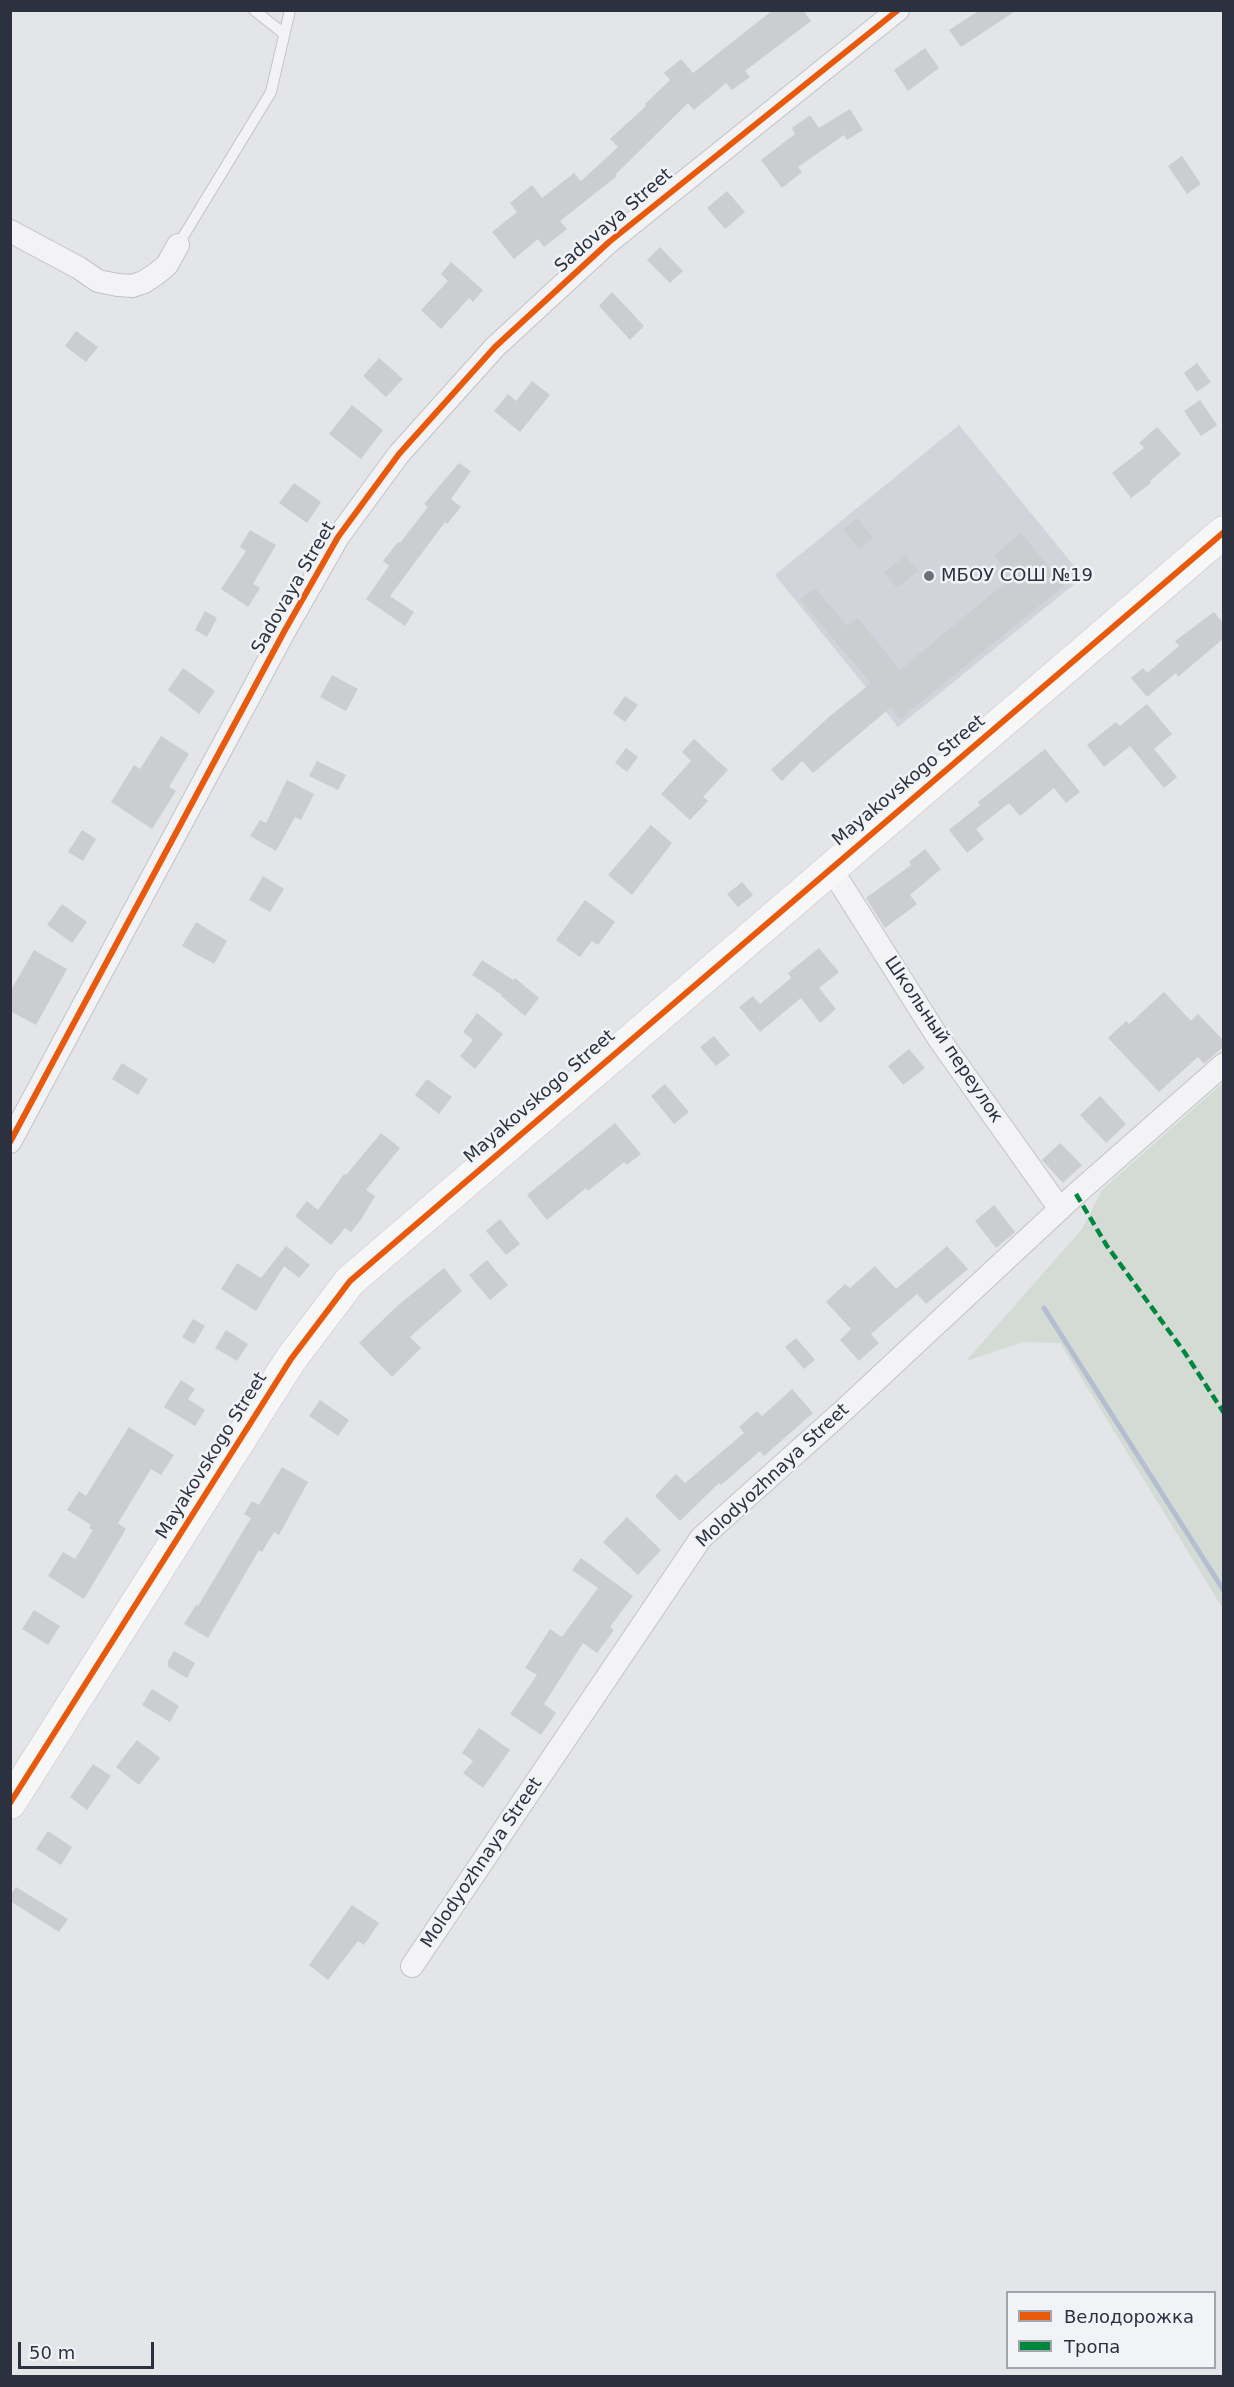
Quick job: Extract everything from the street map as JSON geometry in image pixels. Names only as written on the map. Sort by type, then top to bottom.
[{"type":"street","name":"Sadovaya Street","points":[[10,1142],[285,630],[338,537],[399,454],[495,347],[609,242],[898,10]]},
{"type":"street","points":[[10,231],[79,268],[98,281],[118,285],[132,286],[150,278],[167,265],[178,245]]},
{"type":"street","name":"Mayakovskogo Street","points":[[10,1803],[291,1359],[351,1281],[830,867],[1224,532]]},
{"type":"street","name":"Школьный переулок","points":[[830,867],[939,1038],[1059,1209]]},
{"type":"street","name":"Molodyozhnaya Street","points":[[412,1966],[701,1538],[844,1410],[1059,1209],[1224,1064]]},
{"type":"lane","points":[[254,10],[283,33]]},
{"type":"lane","points":[[178,245],[271,92],[290,10]]},
{"type":"shaded area","name":"МБОУ СОШ №19","points":[[959,425],[1083,577],[898,727],[775,575]]},
{"type":"shaded area","points":[[1223,1083],[1223,1609],[1060,1343],[1023,1342],[966,1361],[1082,1229],[1102,1190]]},
{"type":"building","points":[[773,10],[803,10],[811,21],[745,71],[750,77],[732,90],[726,83],[694,110],[688,103],[615,175],[617,176],[560,221],[567,229],[544,247],[538,239],[514,259],[492,232],[517,212],[510,203],[532,185],[542,198],[574,173],[581,181],[618,147],[610,139],[670,80],[664,73],[681,59],[693,73]]},
{"type":"building","points":[[980,10],[1017,10],[961,47],[949,30]]},
{"type":"building","points":[[925,48],[939,68],[908,91],[894,70]]},
{"type":"building","points":[[850,109],[863,130],[847,140],[844,135],[798,167],[802,172],[782,188],[761,160],[795,134],[792,128],[810,115],[819,128]]},
{"type":"building","points":[[1182,156],[1201,184],[1187,194],[1168,166]]},
{"type":"building","points":[[727,191],[745,212],[725,229],[707,208]]},
{"type":"building","points":[[660,247],[683,271],[670,283],[647,260]]},
{"type":"building","points":[[451,262],[483,290],[473,302],[469,298],[441,329],[421,310],[448,281],[441,274]]},
{"type":"building","points":[[612,292],[644,326],[630,340],[599,306]]},
{"type":"building","points":[[76,331],[98,347],[86,362],[65,346]]},
{"type":"building","points":[[379,358],[403,379],[386,397],[363,376]]},
{"type":"building","points":[[1197,363],[1211,382],[1197,392],[1184,373]]},
{"type":"building","points":[[532,381],[550,395],[520,432],[494,411],[508,394],[516,401]]},
{"type":"building","points":[[1200,400],[1217,425],[1201,436],[1184,411]]},
{"type":"building","points":[[352,405],[383,430],[361,459],[329,434]]},
{"type":"building","points":[[1157,427],[1181,454],[1150,481],[1151,483],[1131,498],[1112,473],[1144,448],[1139,443]]},
{"type":"building","points":[[459,463],[471,471],[451,499],[461,507],[447,524],[445,522],[390,596],[414,612],[405,626],[366,599],[389,566],[383,561],[428,507],[424,504]]},
{"type":"building","points":[[294,483],[321,502],[307,523],[279,503]]},
{"type":"building","points":[[857,518],[873,538],[859,549],[843,530]]},
{"type":"building","points":[[250,530],[276,545],[253,584],[260,588],[248,607],[221,589],[246,551],[240,547]]},
{"type":"building","points":[[1021,533],[1064,586],[900,719],[891,707],[813,773],[802,761],[782,781],[771,770],[830,716],[871,683],[800,600],[815,588],[847,626],[858,618],[900,670],[1012,577],[994,555]]},
{"type":"building","points":[[905,555],[918,571],[897,588],[884,573]]},
{"type":"building","points":[[205,611],[217,618],[207,637],[195,630]]},
{"type":"building","points":[[1214,612],[1224,624],[1224,638],[1178,677],[1176,673],[1147,697],[1131,678],[1143,668],[1147,673],[1179,646],[1175,641]]},
{"type":"building","points":[[183,668],[215,691],[199,714],[168,690]]},
{"type":"building","points":[[332,675],[358,689],[346,711],[320,697]]},
{"type":"building","points":[[625,696],[638,705],[625,722],[613,713]]},
{"type":"building","points":[[1147,704],[1172,734],[1154,749],[1177,777],[1164,788],[1130,746],[1104,767],[1087,745],[1116,722],[1120,726]]},
{"type":"building","points":[[161,736],[189,754],[169,787],[176,791],[152,829],[111,802],[134,765],[140,769]]},
{"type":"building","points":[[694,739],[728,770],[703,797],[708,801],[690,820],[661,794],[691,761],[682,752]]},
{"type":"building","points":[[626,748],[638,757],[627,772],[615,763]]},
{"type":"building","points":[[1045,749],[1080,792],[1066,803],[1054,788],[1020,816],[1009,803],[976,829],[984,839],[967,853],[949,830],[980,805],[978,802]]},
{"type":"building","points":[[317,761],[346,775],[338,790],[309,776]]},
{"type":"building","points":[[287,780],[314,794],[301,820],[295,817],[276,851],[250,836],[260,820],[266,823]]},
{"type":"building","points":[[651,825],[672,843],[632,895],[608,875]]},
{"type":"building","points":[[82,830],[96,839],[83,861],[68,852]]},
{"type":"building","points":[[925,849],[941,869],[910,895],[917,904],[885,928],[866,898],[911,865],[909,862]]},
{"type":"building","points":[[263,876],[284,889],[270,912],[249,900]]},
{"type":"building","points":[[742,882],[753,895],[738,907],[727,894]]},
{"type":"building","points":[[585,900],[615,922],[598,945],[592,941],[580,957],[556,940]]},
{"type":"building","points":[[62,904],[87,922],[72,943],[47,925]]},
{"type":"building","points":[[196,922],[227,941],[214,964],[182,946]]},
{"type":"building","points":[[819,948],[839,972],[819,988],[836,1009],[820,1023],[801,998],[760,1032],[739,1007],[753,996],[760,1004],[791,978],[788,973]]},
{"type":"building","points":[[34,950],[67,969],[36,1025],[10,1011],[10,992]]},
{"type":"building","points":[[482,960],[513,980],[515,978],[539,998],[525,1016],[502,995],[472,975]]},
{"type":"building","points":[[1164,992],[1191,1021],[1198,1014],[1224,1041],[1224,1046],[1204,1064],[1198,1057],[1159,1092],[1108,1038],[1126,1021],[1129,1024]]},
{"type":"building","points":[[477,1013],[503,1034],[475,1069],[460,1056],[473,1040],[463,1032]]},
{"type":"building","points":[[714,1036],[730,1055],[716,1066],[700,1047]]},
{"type":"building","points":[[909,1049],[925,1068],[903,1085],[888,1066]]},
{"type":"building","points":[[122,1063],[148,1079],[138,1095],[112,1079]]},
{"type":"building","points":[[427,1079],[452,1097],[439,1114],[415,1095]]},
{"type":"building","points":[[665,1084],[689,1112],[674,1124],[651,1096]]},
{"type":"building","points":[[1100,1096],[1126,1124],[1106,1143],[1080,1115]]},
{"type":"building","points":[[615,1123],[641,1154],[627,1165],[624,1162],[588,1191],[586,1188],[547,1220],[527,1195]]},
{"type":"building","points":[[381,1133],[400,1148],[366,1190],[375,1196],[362,1218],[351,1232],[345,1228],[331,1245],[295,1216],[307,1201],[318,1210],[344,1174],[346,1175]]},
{"type":"building","points":[[1060,1143],[1082,1165],[1063,1183],[1042,1160]]},
{"type":"building","points":[[994,1205],[1015,1232],[996,1248],[975,1221]]},
{"type":"building","points":[[500,1219],[520,1244],[506,1255],[486,1231]]},
{"type":"building","points":[[286,1246],[310,1265],[299,1278],[284,1266],[256,1311],[221,1289],[237,1263],[261,1278]]},
{"type":"building","points":[[947,1246],[968,1269],[926,1304],[917,1294],[871,1334],[879,1343],[859,1361],[840,1340],[851,1329],[826,1302],[845,1284],[850,1288],[875,1266],[896,1289]]},
{"type":"building","points":[[487,1260],[508,1285],[490,1300],[469,1275]]},
{"type":"building","points":[[444,1268],[462,1291],[410,1337],[421,1348],[392,1377],[359,1343],[396,1307]]},
{"type":"building","points":[[193,1319],[205,1326],[194,1344],[182,1337]]},
{"type":"building","points":[[226,1330],[248,1344],[237,1361],[215,1348]]},
{"type":"building","points":[[796,1338],[815,1360],[804,1369],[785,1347]]},
{"type":"building","points":[[181,1380],[195,1389],[188,1399],[205,1410],[195,1426],[164,1407]]},
{"type":"building","points":[[792,1389],[813,1413],[764,1456],[760,1451],[721,1485],[719,1483],[680,1521],[655,1496],[676,1474],[685,1483],[744,1433],[739,1427],[757,1411],[762,1416]]},
{"type":"building","points":[[320,1400],[349,1420],[338,1436],[309,1416]]},
{"type":"building","points":[[129,1427],[174,1455],[161,1475],[151,1469],[118,1523],[126,1529],[84,1599],[48,1576],[63,1552],[75,1559],[93,1530],[89,1528],[91,1525],[67,1510],[79,1491],[86,1496]]},
{"type":"building","points":[[282,1467],[308,1482],[279,1535],[274,1532],[262,1552],[259,1550],[208,1638],[184,1624],[196,1605],[198,1606],[251,1518],[244,1514],[252,1501],[259,1505]]},
{"type":"building","points":[[627,1517],[661,1550],[638,1575],[603,1542]]},
{"type":"building","points":[[581,1558],[633,1596],[610,1627],[614,1630],[597,1653],[583,1643],[544,1704],[556,1713],[541,1735],[510,1714],[537,1675],[525,1668],[550,1629],[562,1637],[598,1588],[572,1570]]},
{"type":"building","points":[[34,1610],[60,1626],[48,1645],[22,1629]]},
{"type":"building","points":[[174,1651],[195,1663],[187,1678],[168,1667],[168,1661]]},
{"type":"building","points":[[152,1689],[179,1706],[170,1722],[142,1705]]},
{"type":"building","points":[[479,1728],[510,1750],[483,1788],[463,1773],[473,1761],[462,1753]]},
{"type":"building","points":[[137,1740],[160,1758],[139,1785],[116,1767]]},
{"type":"building","points":[[93,1764],[111,1776],[87,1810],[70,1797]]},
{"type":"building","points":[[48,1831],[72,1847],[61,1865],[36,1849]]},
{"type":"building","points":[[16,1887],[68,1919],[59,1932],[10,1901],[10,1896]]},
{"type":"building","points":[[352,1905],[379,1923],[364,1945],[358,1941],[328,1980],[309,1965]]},
{"type":"waterway","points":[[1044,1308],[1224,1591]]},
{"type":"marked path","points":[[1076,1194],[1107,1246],[1185,1353],[1224,1413]]},
{"type":"cycle path","points":[[10,1142],[285,630],[338,537],[399,454],[495,347],[609,242],[898,10]]},
{"type":"cycle path","points":[[10,1803],[291,1359],[350,1281],[1224,532]]},
{"type":"place","name":"МБОУ СОШ №19","points":[[929,576]]}]
